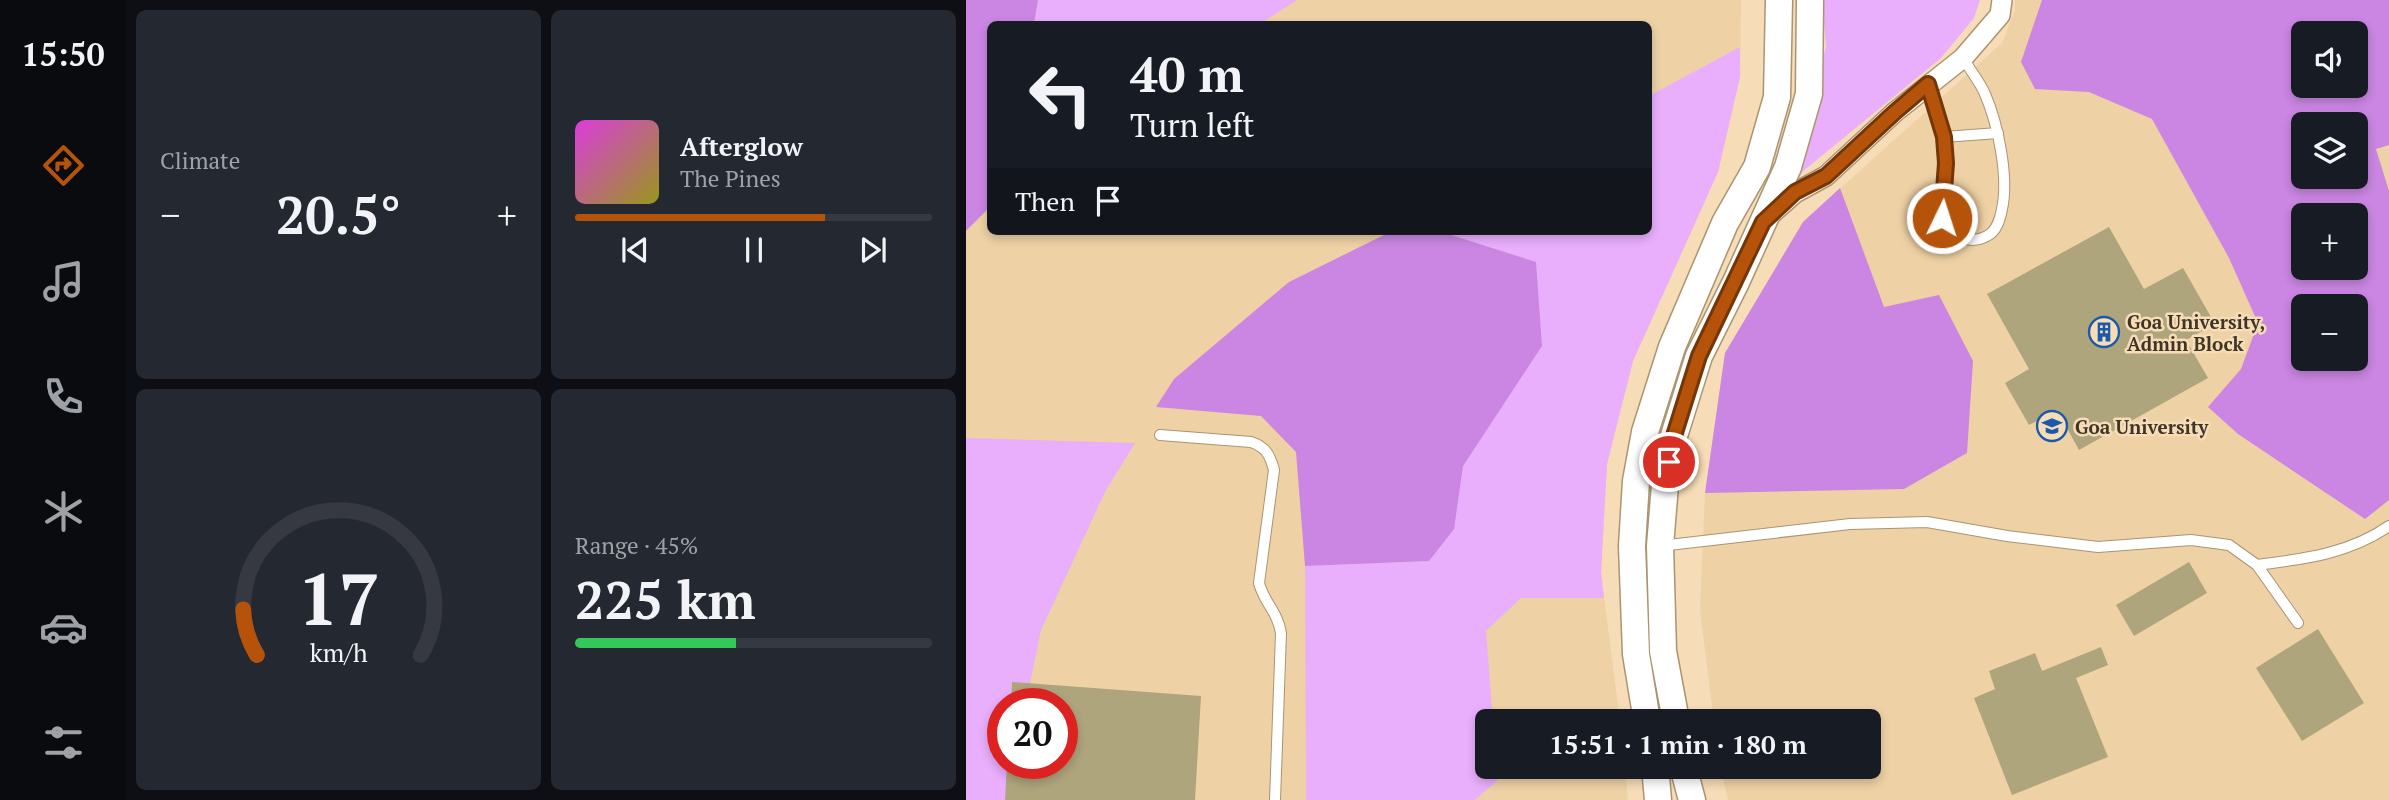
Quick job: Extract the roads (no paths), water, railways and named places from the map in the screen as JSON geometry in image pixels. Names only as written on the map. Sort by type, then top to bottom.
[{"type":"main road","points":[[1645,709],[1636,654],[1632,545],[1636,481],[1645,432],[1672,347],[1725,223],[1757,167],[1777,97],[1779,0]]},
{"type":"main road","points":[[1673,709],[1663,651],[1660,546],[1665,485],[1673,439],[1699,356],[1788,167],[1809,94],[1810,0]]},
{"type":"main road","points":[[1656,779],[1658,800]]},
{"type":"main road","points":[[1686,779],[1692,800]]},
{"type":"street","points":[[1763,222],[1795,192],[1826,176],[1895,112],[1963,58],[2000,15],[2002,0]]},
{"type":"lane","points":[[1928,84],[1944,137],[1946,163],[1942,218],[1951,233],[1964,240],[1987,237],[1997,227],[2003,206],[1998,133],[1985,93],[1963,58]]},
{"type":"lane","points":[[1944,137],[1998,133]]},
{"type":"lane","points":[[1160,435],[1251,442],[1261,445],[1271,457],[1274,470],[1259,583],[1262,593],[1278,617],[1281,633],[1275,800]]},
{"type":"lane","points":[[1660,546],[1850,524],[1927,522],[2007,536],[2098,547],[2191,540],[2229,545],[2257,565],[2298,623]]},
{"type":"lane","points":[[2257,565],[2339,551],[2374,537],[2389,526]]},
{"type":"place","name":"Goa University, Admin Block","points":[[2104,332]]},
{"type":"place","name":"Goa University","points":[[2052,426]]}]
